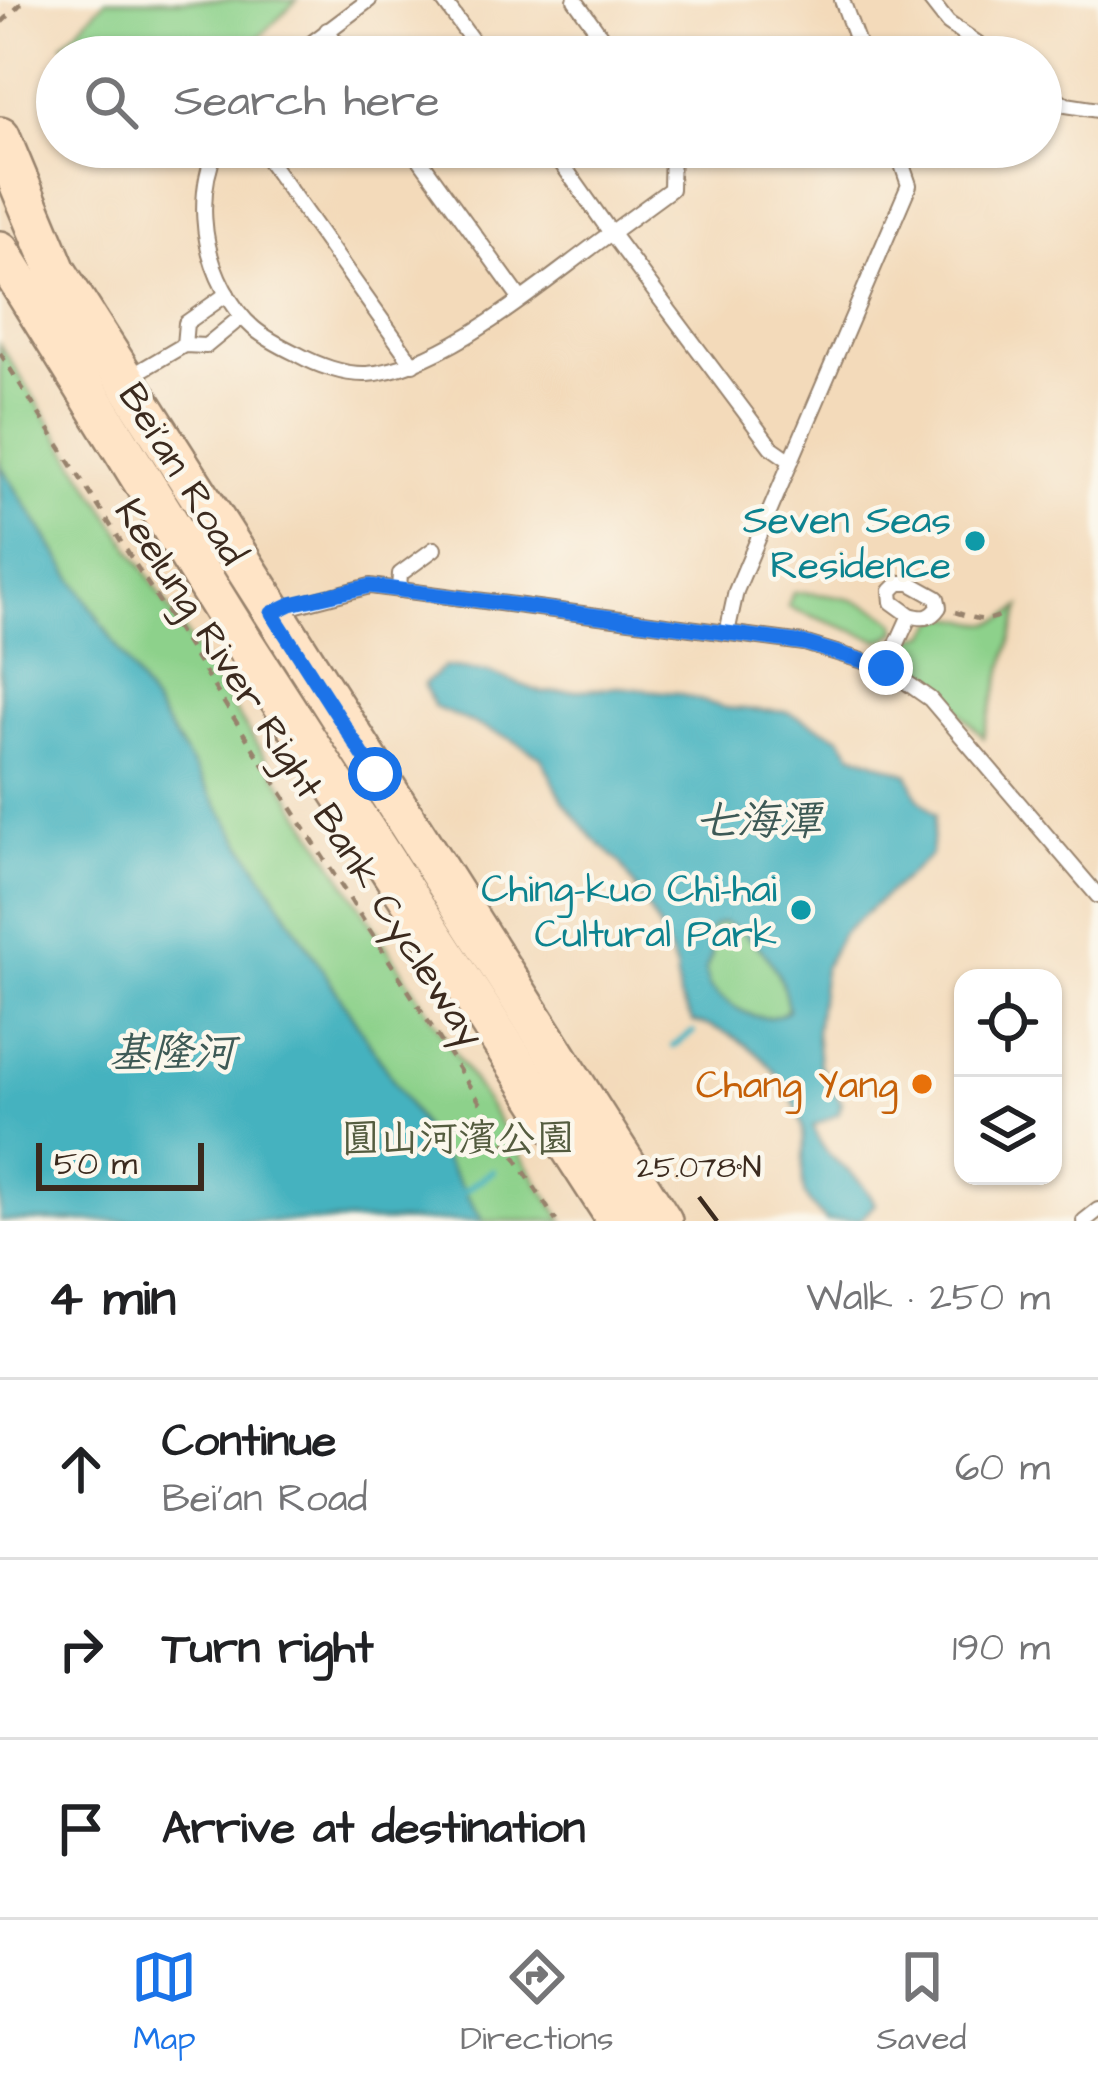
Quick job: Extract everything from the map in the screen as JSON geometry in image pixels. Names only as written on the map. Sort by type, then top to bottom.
[{"type":"main road","name":"Bei'an Road","points":[[0,137],[56,271],[662,1221]]},
{"type":"main road","name":"Bei'an Road","points":[[0,251],[239,636],[617,1221]]},
{"type":"lane","points":[[319,36],[369,0]]},
{"type":"lane","points":[[443,0],[469,36]]},
{"type":"lane","points":[[575,0],[601,36]]},
{"type":"lane","points":[[842,0],[855,36]]},
{"type":"lane","points":[[930,0],[948,23],[967,36]]},
{"type":"lane","points":[[327,30],[331,36]]},
{"type":"lane","points":[[1062,102],[1098,110]]},
{"type":"lane","points":[[209,168],[203,214],[212,267],[240,318],[267,339],[316,364],[364,374],[413,364],[463,338],[671,189],[672,168]]},
{"type":"lane","points":[[274,168],[413,364]]},
{"type":"lane","points":[[426,168],[520,298]]},
{"type":"lane","points":[[565,168],[771,447],[791,461]]},
{"type":"lane","points":[[728,633],[736,591],[910,185],[904,168]]},
{"type":"lane","points":[[184,345],[186,322],[227,294]]},
{"type":"lane","points":[[124,380],[184,345],[206,346],[240,318]]},
{"type":"lane","points":[[399,590],[400,574],[434,550]]},
{"type":"lane","points":[[899,583],[937,598],[939,607],[933,615],[910,615],[892,602],[892,591],[899,583]]},
{"type":"lane","points":[[239,636],[291,604],[370,586],[804,643],[886,668],[930,699],[1098,896]]},
{"type":"lane","points":[[886,668],[910,615]]},
{"type":"path","points":[[2,22],[25,0]]},
{"type":"path","name":"Keelung River Right Bank Cycleway","points":[[0,353],[556,1221]]},
{"type":"path","points":[[939,607],[982,620],[1004,613]]},
{"type":"green space","points":[[106,0],[297,0],[260,36],[71,36]]},
{"type":"green space","name":"圓山河濱公園","points":[[0,345],[563,1221],[460,1221],[0,495]]},
{"type":"green space","points":[[793,592],[861,603],[896,623],[897,631],[878,640],[801,612],[788,607]]},
{"type":"green space","points":[[1021,607],[983,737],[904,651],[911,638],[927,635],[938,619],[986,624]]},
{"type":"green space","points":[[723,921],[748,936],[768,957],[788,1011],[757,1017],[709,987],[705,971],[712,954],[706,937],[712,926]]},
{"type":"water","name":"基隆河","points":[[0,464],[464,1191],[483,1221],[0,1221]]},
{"type":"water","name":"七海潭","points":[[444,667],[488,672],[543,693],[619,687],[675,693],[726,708],[788,712],[840,737],[852,753],[908,774],[918,797],[935,815],[931,855],[842,934],[824,968],[816,1032],[819,1064],[841,1102],[838,1114],[813,1126],[825,1150],[859,1181],[875,1204],[861,1219],[826,1221],[807,1200],[802,1126],[787,1089],[747,1046],[693,1022],[679,998],[676,969],[662,933],[621,864],[563,801],[541,757],[511,739],[434,707],[424,684]],"holes":[[[723,922],[758,946],[775,969],[788,1010],[778,1016],[747,1013],[709,987],[705,971],[712,954],[707,937],[713,926]]]},
{"type":"waterway","points":[[673,1046],[693,1032]]},
{"type":"waterway","points":[[464,1191],[493,1171]]},
{"type":"place","name":"Seven Seas Residence","points":[[975,541]]},
{"type":"place","name":"Ching-kuo Chi-hai Cultural Park","points":[[801,910]]},
{"type":"place","name":"Chang Yang","points":[[922,1084]]},
{"type":"route","points":[[375,774],[272,613],[291,604],[370,586],[804,643],[886,668]]}]
